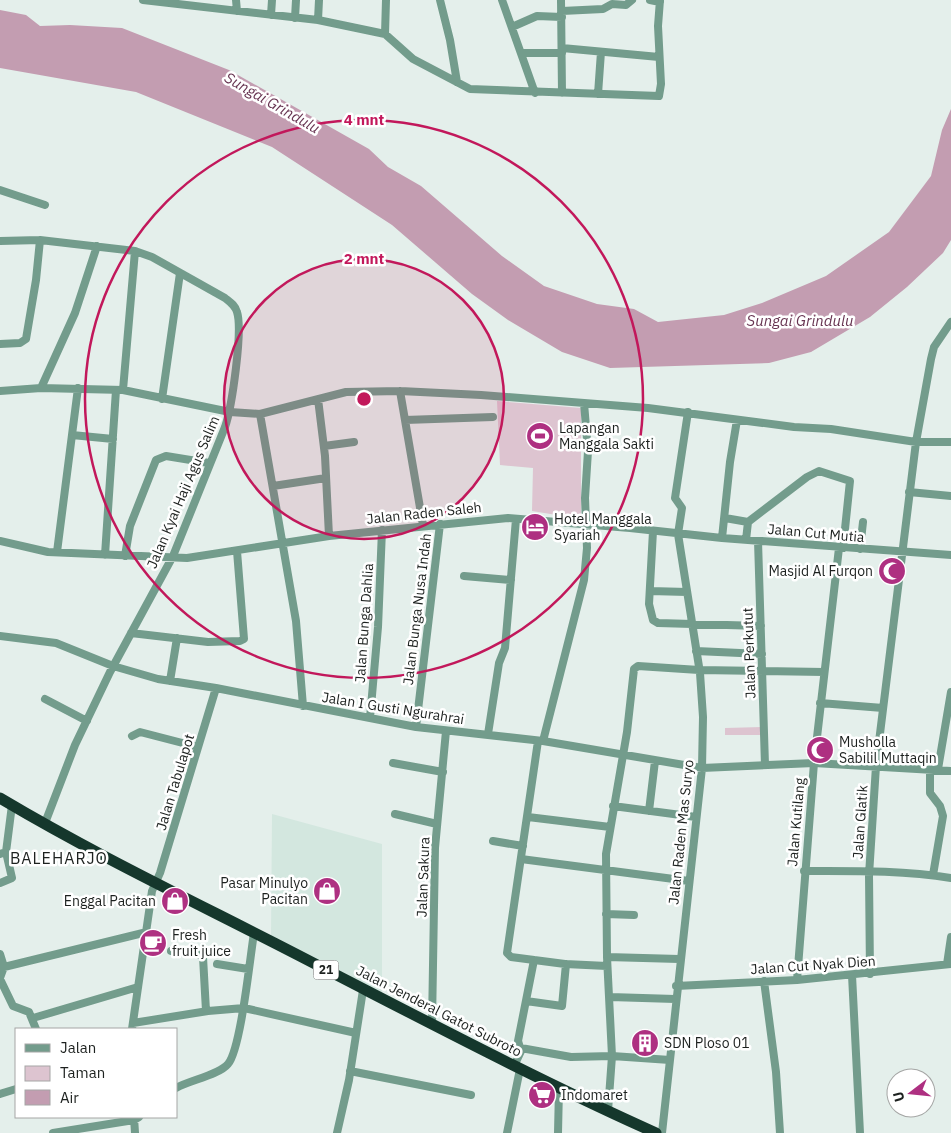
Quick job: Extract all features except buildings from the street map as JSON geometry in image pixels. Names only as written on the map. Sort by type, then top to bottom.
[{"type":"highway","name":"Jalan Jenderal Gatot Subroto","points":[[0,798],[156,882],[432,1024],[558,1095],[608,1111],[656,1133]]},
{"type":"street","points":[[144,0],[318,20],[385,34],[413,59],[470,88],[535,93],[659,96],[658,26],[660,1],[650,0]]},
{"type":"street","points":[[236,0],[237,11]]},
{"type":"street","points":[[271,15],[272,0]]},
{"type":"street","points":[[295,18],[296,0]]},
{"type":"street","points":[[318,20],[319,0]]},
{"type":"street","points":[[385,34],[386,0]]},
{"type":"street","points":[[440,0],[450,40],[456,82]]},
{"type":"street","points":[[502,0],[535,93]]},
{"type":"street","points":[[561,0],[562,93]]},
{"type":"street","points":[[590,0],[590,9]]},
{"type":"street","points":[[512,27],[537,16],[603,8],[612,4],[626,5],[632,0]]},
{"type":"street","points":[[521,53],[601,52],[659,57]]},
{"type":"street","points":[[598,94],[601,52]]},
{"type":"street","points":[[0,190],[45,205]]},
{"type":"street","name":"Jalan Kyai Haji Agus Salim","points":[[0,240],[40,240],[135,251],[152,257],[224,298],[235,306],[238,313],[237,356],[230,412],[173,556],[113,666],[87,721],[45,823]]},
{"type":"street","points":[[0,344],[20,343],[26,339],[36,280],[40,240]]},
{"type":"street","points":[[41,388],[75,313],[97,246]]},
{"type":"street","points":[[105,554],[113,439],[135,251]]},
{"type":"street","points":[[162,399],[180,272]]},
{"type":"street","name":"Jalan Glatik","points":[[870,974],[869,870],[876,766],[901,553],[916,442],[934,346],[951,322]]},
{"type":"street","points":[[0,391],[41,388],[119,390],[230,412],[260,414],[346,392],[400,391],[688,412],[737,420],[831,428],[916,442],[951,442]]},
{"type":"street","points":[[57,552],[78,388]]},
{"type":"street","points":[[400,391],[423,525]]},
{"type":"street","points":[[318,399],[324,446],[329,536]]},
{"type":"street","points":[[584,403],[588,451],[587,548],[584,580],[541,741],[507,953],[511,957],[566,964],[680,959]]},
{"type":"street","name":"Jalan Raden Mas Suryo","points":[[662,1133],[676,986],[702,768],[703,717],[699,670],[678,534],[682,508],[675,497],[688,412]]},
{"type":"street","points":[[260,414],[296,621],[303,706]]},
{"type":"street","points":[[406,420],[493,417]]},
{"type":"street","points":[[722,538],[730,462],[737,420]]},
{"type":"street","points":[[72,435],[113,439]]},
{"type":"street","points":[[324,446],[354,442]]},
{"type":"street","points":[[125,556],[133,518],[156,460],[166,456],[209,463]]},
{"type":"street","name":"Jalan Kutilang","points":[[748,522],[807,477],[819,471],[850,481],[820,703],[804,871],[797,980]]},
{"type":"street","points":[[273,486],[326,478]]},
{"type":"street","points":[[909,492],[951,496]]},
{"type":"street","points":[[488,734],[499,663],[505,648],[516,518]]},
{"type":"street","name":"Jalan Raden Saleh","points":[[0,541],[57,552],[187,558],[329,536],[423,525],[516,518],[678,534]]},
{"type":"street","points":[[725,518],[748,522],[746,540]]},
{"type":"street","points":[[860,549],[863,522]]},
{"type":"street","name":"Jalan Bunga Nusa Indah","points":[[416,727],[440,524]]},
{"type":"street","name":"Jalan Bunga Dahlia","points":[[370,718],[378,626],[382,530]]},
{"type":"street","points":[[653,531],[650,592],[650,615],[653,620],[658,623],[761,626]]},
{"type":"street","name":"Jalan Cut Mutia","points":[[678,534],[901,553],[951,555]]},
{"type":"street","name":"Jalan Perkutut","points":[[758,541],[765,765]]},
{"type":"street","points":[[131,632],[208,642],[240,641],[244,639],[237,551]]},
{"type":"street","points":[[464,576],[511,580]]},
{"type":"street","points":[[650,592],[687,592]]},
{"type":"street","name":"Jalan I Gusti Ngurahrai","points":[[0,636],[56,643],[113,666],[170,680],[303,706],[416,727],[541,741],[702,768],[814,763],[951,770]]},
{"type":"street","points":[[170,680],[177,638]]},
{"type":"street","points":[[696,651],[762,654]]},
{"type":"street","points":[[608,1111],[612,1056],[605,871],[621,754],[627,732],[634,669],[638,666],[699,670],[824,672]]},
{"type":"street","name":"Jalan Tabulapot","points":[[132,1026],[150,899],[216,688]]},
{"type":"street","points":[[933,875],[943,816],[940,806],[930,794],[951,692]]},
{"type":"street","points":[[45,699],[87,721]]},
{"type":"street","points":[[820,703],[882,708]]},
{"type":"street","name":"Jalan Sakura","points":[[432,1024],[437,824],[446,731]]},
{"type":"street","points":[[132,736],[140,732],[198,747]]},
{"type":"street","points":[[650,811],[656,761]]},
{"type":"street","points":[[393,763],[442,772]]},
{"type":"street","points":[[0,883],[12,878],[3,853],[12,805]]},
{"type":"street","points":[[613,806],[696,817]]},
{"type":"street","points":[[395,814],[437,824]]},
{"type":"street","points":[[528,817],[610,827]]},
{"type":"street","points":[[493,841],[523,846]]},
{"type":"street","points":[[521,859],[689,881]]},
{"type":"street","points":[[804,871],[869,870],[951,878]]},
{"type":"street","points":[[606,914],[634,914]]},
{"type":"street","points":[[4,966],[146,932]]},
{"type":"street","points":[[178,1088],[228,1065],[232,1058],[244,1008],[254,933]]},
{"type":"street","points":[[949,964],[951,937]]},
{"type":"street","points":[[171,951],[198,954],[203,957],[206,1011]]},
{"type":"street","points":[[0,954],[4,966],[0,978],[13,1006],[27,1010],[33,1018],[36,1028]]},
{"type":"street","points":[[507,1133],[521,1048],[518,1041],[534,960]]},
{"type":"street","points":[[217,964],[248,969]]},
{"type":"street","points":[[526,1001],[562,1006],[566,964]]},
{"type":"street","name":"Jalan Cut Nyak Dien","points":[[676,986],[797,980],[870,974],[949,964]]},
{"type":"street","points":[[852,975],[860,1133]]},
{"type":"street","points":[[764,982],[776,1072],[780,1133]]},
{"type":"street","points":[[33,1018],[138,987]]},
{"type":"street","points":[[338,1133],[363,990]]},
{"type":"street","points":[[610,997],[675,999]]},
{"type":"street","points":[[132,1026],[206,1011],[244,1008],[356,1033]]},
{"type":"street","points":[[521,1048],[571,1057],[612,1056],[670,1060]]},
{"type":"street","points":[[350,1071],[470,1096]]},
{"type":"street","points":[[0,1094],[15,1089]]},
{"type":"street","points":[[558,1095],[558,1133]]},
{"type":"street","points":[[53,1133],[135,1118],[135,1133]]},
{"type":"shaded area","name":"Pasar Minulyo Pacitan","points":[[272,814],[382,844],[382,997],[271,938]]},
{"type":"green space","name":"Lapangan Manggala Sakti","points":[[497,401],[581,408],[581,519],[532,511],[533,468],[500,465]]},
{"type":"green space","points":[[762,727],[762,735],[725,735],[725,728]]},
{"type":"water","name":"Sungai Grindulu","points":[[0,10],[26,15],[40,26],[70,25],[122,28],[229,70],[369,149],[388,167],[421,186],[502,256],[544,286],[597,304],[634,309],[658,322],[724,315],[762,303],[826,276],[889,232],[931,176],[942,130],[951,109],[951,240],[943,253],[907,287],[870,317],[811,352],[769,363],[610,368],[562,352],[508,320],[472,294],[392,225],[272,147],[136,92],[0,68]]},
{"type":"place","name":"Lapangan Manggala Sakti","points":[[540,436]]},
{"type":"place","name":"Hotel Manggala Syariah","points":[[535,527]]},
{"type":"place","name":"Masjid Al Furqon","points":[[892,571]]},
{"type":"place","name":"Musholla Sabilil Muttaqin","points":[[820,750]]},
{"type":"place","name":"Pasar Minulyo Pacitan","points":[[327,891]]},
{"type":"place","name":"Enggal Pacitan","points":[[175,901]]},
{"type":"place","name":"Fresh fruit juice","points":[[153,943]]},
{"type":"place","name":"SDN Ploso 01","points":[[645,1043]]},
{"type":"place","name":"Indomaret","points":[[542,1095]]},
{"type":"district","name":"BALEHARJO","points":[[59,858]]}]
